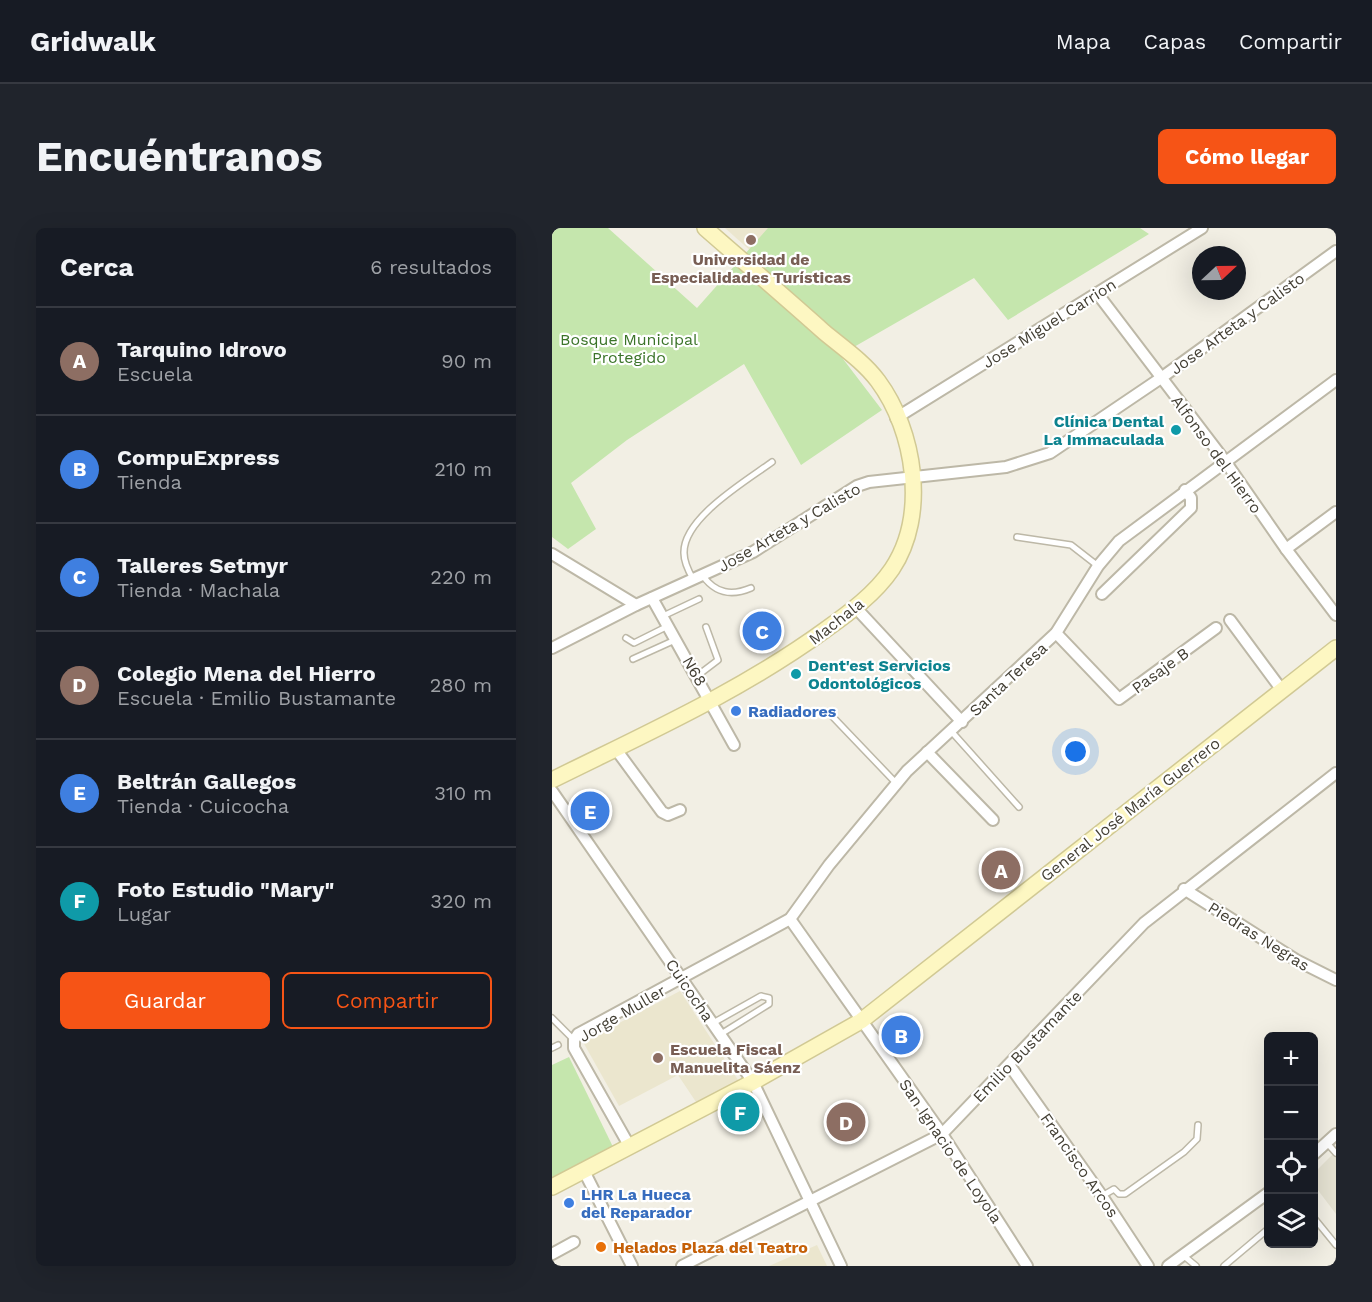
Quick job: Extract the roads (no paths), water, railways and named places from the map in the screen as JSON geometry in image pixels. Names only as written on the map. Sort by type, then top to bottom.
[{"type":"street","name":"Machala","points":[[552,780],[781,662],[856,608],[892,569],[901,549],[912,507],[911,460],[896,417],[878,381],[705,228]]},
{"type":"street","name":"Jose Miguel Carrion","points":[[896,417],[1202,228]]},
{"type":"street","name":"Jose Arteta y Calisto","points":[[552,648],[636,605],[698,579],[753,552],[857,486],[869,482],[1006,467],[1050,453],[1161,378],[1336,251]]},
{"type":"street","name":"Alfonso del Hierro","points":[[1097,293],[1225,461],[1286,549],[1336,615]]},
{"type":"street","name":"Santa Teresa","points":[[682,979],[790,919],[829,865],[896,783],[1056,633],[1098,566],[1119,541],[1336,380]]},
{"type":"street","points":[[1102,594],[1191,507],[1191,498],[1185,490]]},
{"type":"street","points":[[1286,549],[1336,512]]},
{"type":"street","points":[[552,554],[636,605]]},
{"type":"street","name":"N68","points":[[652,598],[735,745]]},
{"type":"street","points":[[856,608],[962,722]]},
{"type":"street","points":[[1230,620],[1281,689]]},
{"type":"street","name":"Pasaje B","points":[[1056,633],[1119,699],[1216,628]]},
{"type":"street","name":"General José María Guerrero","points":[[552,1187],[753,1082],[861,1021],[1336,648]]},
{"type":"street","points":[[615,748],[662,812],[668,815],[680,810]]},
{"type":"street","points":[[927,752],[993,820]]},
{"type":"street","name":"Emilio Bustamante","points":[[682,1266],[942,1134],[1010,1066],[1144,923],[1184,889],[1336,773]]},
{"type":"street","name":"Cuicocha","points":[[552,791],[753,1082],[841,1266]]},
{"type":"street","name":"Piedras Negras","points":[[1184,889],[1303,965],[1336,980]]},
{"type":"street","name":"San Ignacio de Loyola","points":[[790,919],[942,1134],[1027,1266]]},
{"type":"street","name":"Jorge Muller","points":[[630,1147],[574,1048],[574,1040],[578,1034],[682,979]]},
{"type":"street","name":"Francisco Arcos","points":[[1010,1066],[1102,1196],[1148,1266]]},
{"type":"street","points":[[1318,1150],[1336,1134]]},
{"type":"street","points":[[584,1171],[632,1266]]},
{"type":"street","points":[[1168,1266],[1266,1194]]},
{"type":"street","points":[[552,1254],[574,1242]]},
{"type":"lane","points":[[751,588],[734,594],[713,588],[698,579],[684,555],[685,544],[701,516],[772,462]]},
{"type":"lane","points":[[1017,537],[1071,545],[1098,566]]},
{"type":"lane","points":[[627,638],[634,643],[699,599]]},
{"type":"lane","points":[[698,676],[718,660],[706,627]]},
{"type":"lane","points":[[633,659],[676,639]]},
{"type":"lane","points":[[831,715],[896,783]]},
{"type":"lane","points":[[951,731],[1019,807]]},
{"type":"lane","points":[[713,1023],[761,996],[769,998],[769,1004],[720,1034]]},
{"type":"lane","points":[[552,1018],[574,1040]]},
{"type":"lane","points":[[1102,1196],[1114,1189],[1119,1194],[1125,1194],[1184,1152],[1197,1139],[1198,1125]]},
{"type":"lane","points":[[1327,1142],[1336,1153]]},
{"type":"lane","points":[[1318,1223],[1336,1245]]},
{"type":"lane","points":[[1224,1266],[1264,1233]]},
{"type":"lane","points":[[1183,1255],[1196,1266]]},
{"type":"place","name":"Universidad de Especialidades Turísticas","points":[[751,240]]},
{"type":"place","name":"Clínica Dental La Immaculada","points":[[1176,430]]},
{"type":"place","name":"Talleres Setmyr","points":[[762,631]]},
{"type":"place","name":"Dent'est Servicios Odontológicos","points":[[796,674]]},
{"type":"place","name":"Radiadores","points":[[736,711]]},
{"type":"place","name":"Beltrán Gallegos","points":[[590,811]]},
{"type":"place","name":"Tarquino Idrovo","points":[[1001,870]]},
{"type":"place","name":"CompuExpress","points":[[901,1035]]},
{"type":"place","name":"Escuela Fiscal Manuelita Sáenz","points":[[658,1058]]},
{"type":"place","name":"Foto Estudio \"Mary\"","points":[[740,1112]]},
{"type":"place","name":"Colegio Mena del Hierro","points":[[846,1122]]},
{"type":"place","name":"LHR La Hueca del Reparador","points":[[569,1203]]},
{"type":"place","name":"Helados Plaza del Teatro","points":[[601,1247]]},
{"type":"park label","name":"Bosque Municipal Protegido","points":[[629,348]]}]
